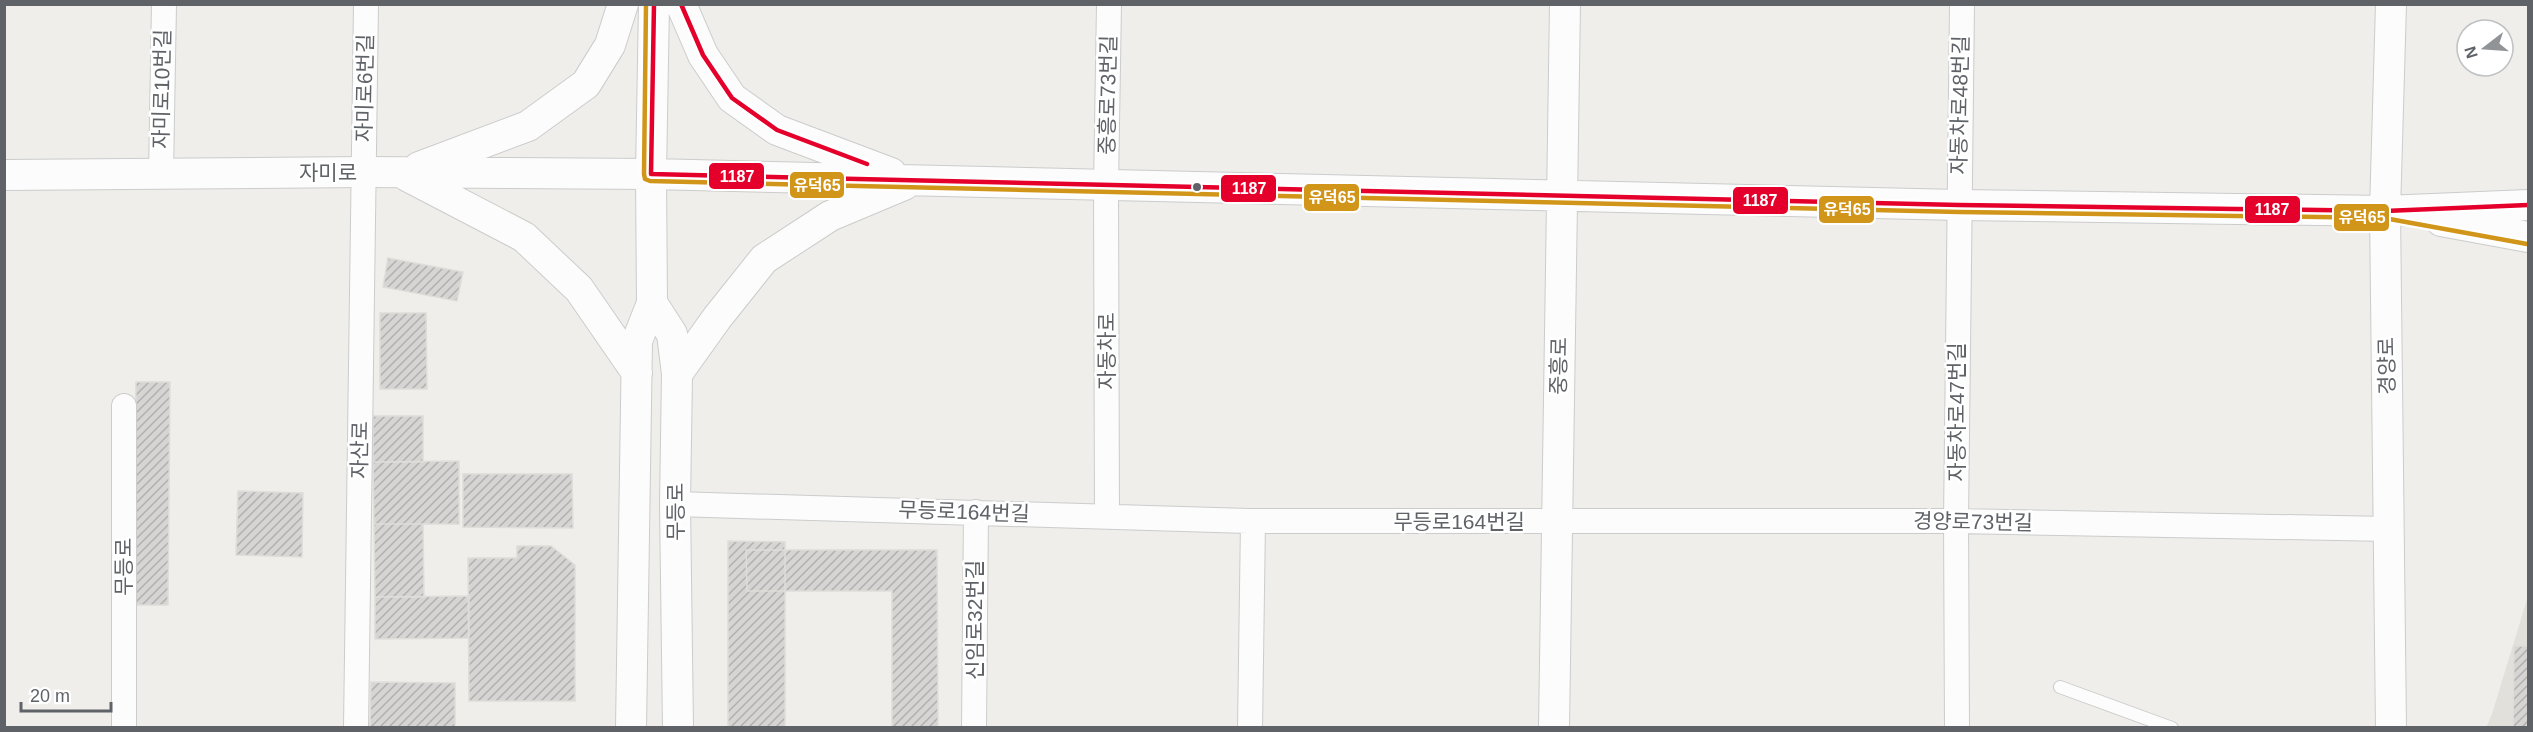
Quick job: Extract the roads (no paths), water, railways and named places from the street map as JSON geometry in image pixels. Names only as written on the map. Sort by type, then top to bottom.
[{"type":"street","name":"자미로10번길","points":[[161,174],[164,4]]},
{"type":"street","name":"자미로6번길","points":[[364,172],[366,4]]},
{"type":"street","points":[[402,173],[528,126],[586,84],[610,45],[623,4]]},
{"type":"street","name":"무등로","points":[[631,728],[637,341],[652,303],[651,174],[654,4]]},
{"type":"street","points":[[681,4],[703,55],[732,98],[777,130],[913,182]]},
{"type":"street","name":"중흥로73번길","points":[[1106,186],[1109,4]]},
{"type":"street","name":"중흥로","points":[[1554,728],[1565,4]]},
{"type":"street","name":"자동차로48번길","points":[[1959,205],[1962,4]]},
{"type":"street","name":"경양로","points":[[2391,4],[2385,211],[2391,728]]},
{"type":"street","name":"자미로","points":[[4,175],[364,172],[651,174]]},
{"type":"street","name":"자산로","points":[[356,728],[364,172]]},
{"type":"street","points":[[402,173],[524,237],[579,288],[637,373]]},
{"type":"street","points":[[651,174],[1959,205],[2385,211],[2529,205]]},
{"type":"street","points":[[677,374],[717,318],[764,259],[830,216],[913,182]]},
{"type":"street","name":"자동차로","points":[[1106,186],[1107,516]]},
{"type":"street","name":"자동차로47번길","points":[[1957,728],[1959,205]]},
{"type":"street","points":[[2385,211],[2529,237]]},
{"type":"street","name":"무등로","points":[[652,303],[672,334],[677,374],[675,504],[678,728]]},
{"type":"street","name":"무등로","points":[[123,728],[124,406]]},
{"type":"street","name":"무등로164번길","points":[[675,504],[1253,521],[1557,522]]},
{"type":"street","name":"신임로32번길","points":[[974,728],[976,512]]},
{"type":"street","points":[[1250,728],[1253,521]]},
{"type":"street","name":"경양로73번길","points":[[1557,522],[1956,521],[2389,529]]},
{"type":"lane","points":[[2060,687],[2172,728]]}]
